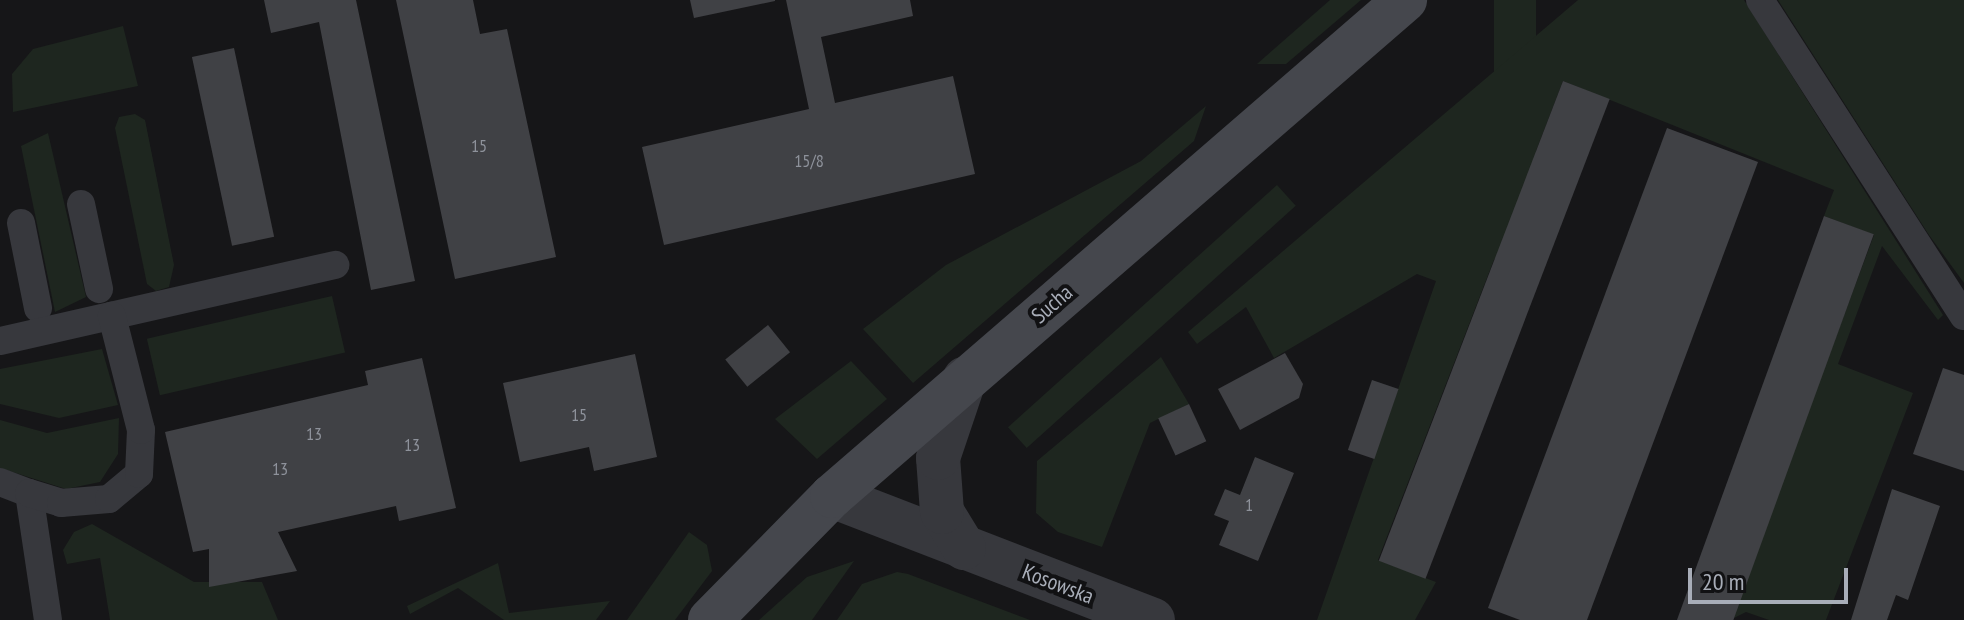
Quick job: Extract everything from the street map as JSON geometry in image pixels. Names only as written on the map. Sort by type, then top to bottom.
[{"type":"street","name":"Sucha","points":[[710,620],[832,496],[1405,0]]},
{"type":"street","points":[[964,548],[942,512],[938,458],[965,378]]},
{"type":"street","name":"Kosowska","points":[[832,496],[1153,620]]},
{"type":"lane","points":[[1760,0],[1964,316]]},
{"type":"lane","points":[[81,204],[99,289]]},
{"type":"lane","points":[[21,223],[38,308]]},
{"type":"lane","points":[[0,341],[335,265]]},
{"type":"lane","points":[[0,482],[61,503],[109,499],[139,474],[141,430],[112,316]]},
{"type":"lane","points":[[29,493],[48,620]]},
{"type":"shaded area","points":[[1330,0],[1361,0],[1286,64],[1257,64]]},
{"type":"shaded area","points":[[1494,0],[1536,0],[1536,259],[1494,259]]},
{"type":"shaded area","points":[[1578,0],[1744,0],[1943,315],[1938,320],[1882,246],[1838,364],[1913,393],[1826,620],[1769,620],[1746,612],[1730,620],[1874,235],[1824,216],[1834,190],[1563,81],[1378,560],[1436,582],[1415,620],[1317,620],[1436,281],[1417,274],[1274,358],[1246,307],[1197,344],[1188,332]]},
{"type":"shaded area","points":[[1778,0],[1964,0],[1964,283],[1929,235]]},
{"type":"shaded area","points":[[123,26],[138,86],[13,112],[12,74],[33,49]]},
{"type":"shaded area","points":[[1206,106],[1194,141],[913,383],[863,329],[946,265],[1141,161]]},
{"type":"shaded area","points":[[135,114],[145,120],[174,265],[169,287],[156,291],[147,284],[115,128],[119,117]]},
{"type":"shaded area","points":[[48,133],[86,297],[55,312],[21,146]]},
{"type":"shaded area","points":[[1277,185],[1296,206],[1027,448],[1008,427]]},
{"type":"shaded area","points":[[332,296],[345,353],[160,395],[147,339]]},
{"type":"shaded area","points":[[102,349],[118,405],[59,418],[0,404],[0,369]]},
{"type":"shaded area","points":[[1161,357],[1189,404],[1150,423],[1102,547],[1058,532],[1036,513],[1037,461]]},
{"type":"shaded area","points":[[851,361],[887,399],[817,459],[775,419]]},
{"type":"shaded area","points":[[119,418],[118,454],[100,482],[66,489],[0,468],[0,420],[47,433]]},
{"type":"shaded area","points":[[92,524],[194,582],[262,582],[278,620],[110,620],[100,558],[67,564],[63,550],[74,532]]},
{"type":"shaded area","points":[[689,532],[707,545],[712,571],[675,620],[627,620]]},
{"type":"shaded area","points":[[854,561],[812,620],[759,620],[807,577]]},
{"type":"shaded area","points":[[498,563],[509,613],[610,601],[596,620],[504,620],[458,588],[410,614],[407,606]]},
{"type":"shaded area","points":[[897,572],[1030,620],[837,620],[862,584]]},
{"type":"building","points":[[264,0],[356,0],[415,281],[371,290],[319,22],[271,33]]},
{"type":"building","points":[[396,0],[473,0],[480,34],[507,29],[556,257],[455,279]]},
{"type":"building","points":[[690,0],[775,0],[775,1],[694,18]]},
{"type":"building","points":[[786,0],[910,0],[913,16],[821,37],[835,103],[953,76],[975,174],[664,245],[642,147],[809,109]]},
{"type":"building","points":[[234,48],[274,237],[232,246],[192,57]]},
{"type":"building","points":[[1563,81],[1610,99],[1425,579],[1379,561]]},
{"type":"building","points":[[1667,128],[1758,162],[1587,620],[1520,620],[1488,608]]},
{"type":"building","points":[[1824,216],[1874,234],[1733,620],[1677,620]]},
{"type":"building","points":[[768,325],[790,352],[747,387],[725,360]]},
{"type":"building","points":[[1285,353],[1303,384],[1299,398],[1240,430],[1218,389]]},
{"type":"building","points":[[635,354],[657,457],[594,471],[589,447],[520,462],[503,383]]},
{"type":"building","points":[[422,358],[456,508],[399,521],[396,506],[278,532],[297,571],[209,587],[209,549],[193,552],[165,432],[368,385],[365,371]]},
{"type":"building","points":[[1943,368],[1964,375],[1964,471],[1913,454]]},
{"type":"building","points":[[1372,380],[1398,389],[1374,459],[1348,450]]},
{"type":"building","points":[[1189,404],[1206,441],[1176,456],[1158,418]]},
{"type":"building","points":[[1255,457],[1294,473],[1258,561],[1219,545],[1229,521],[1214,515],[1225,489],[1240,495]]},
{"type":"building","points":[[1892,489],[1940,506],[1908,600],[1896,595],[1887,620],[1851,620]]}]
